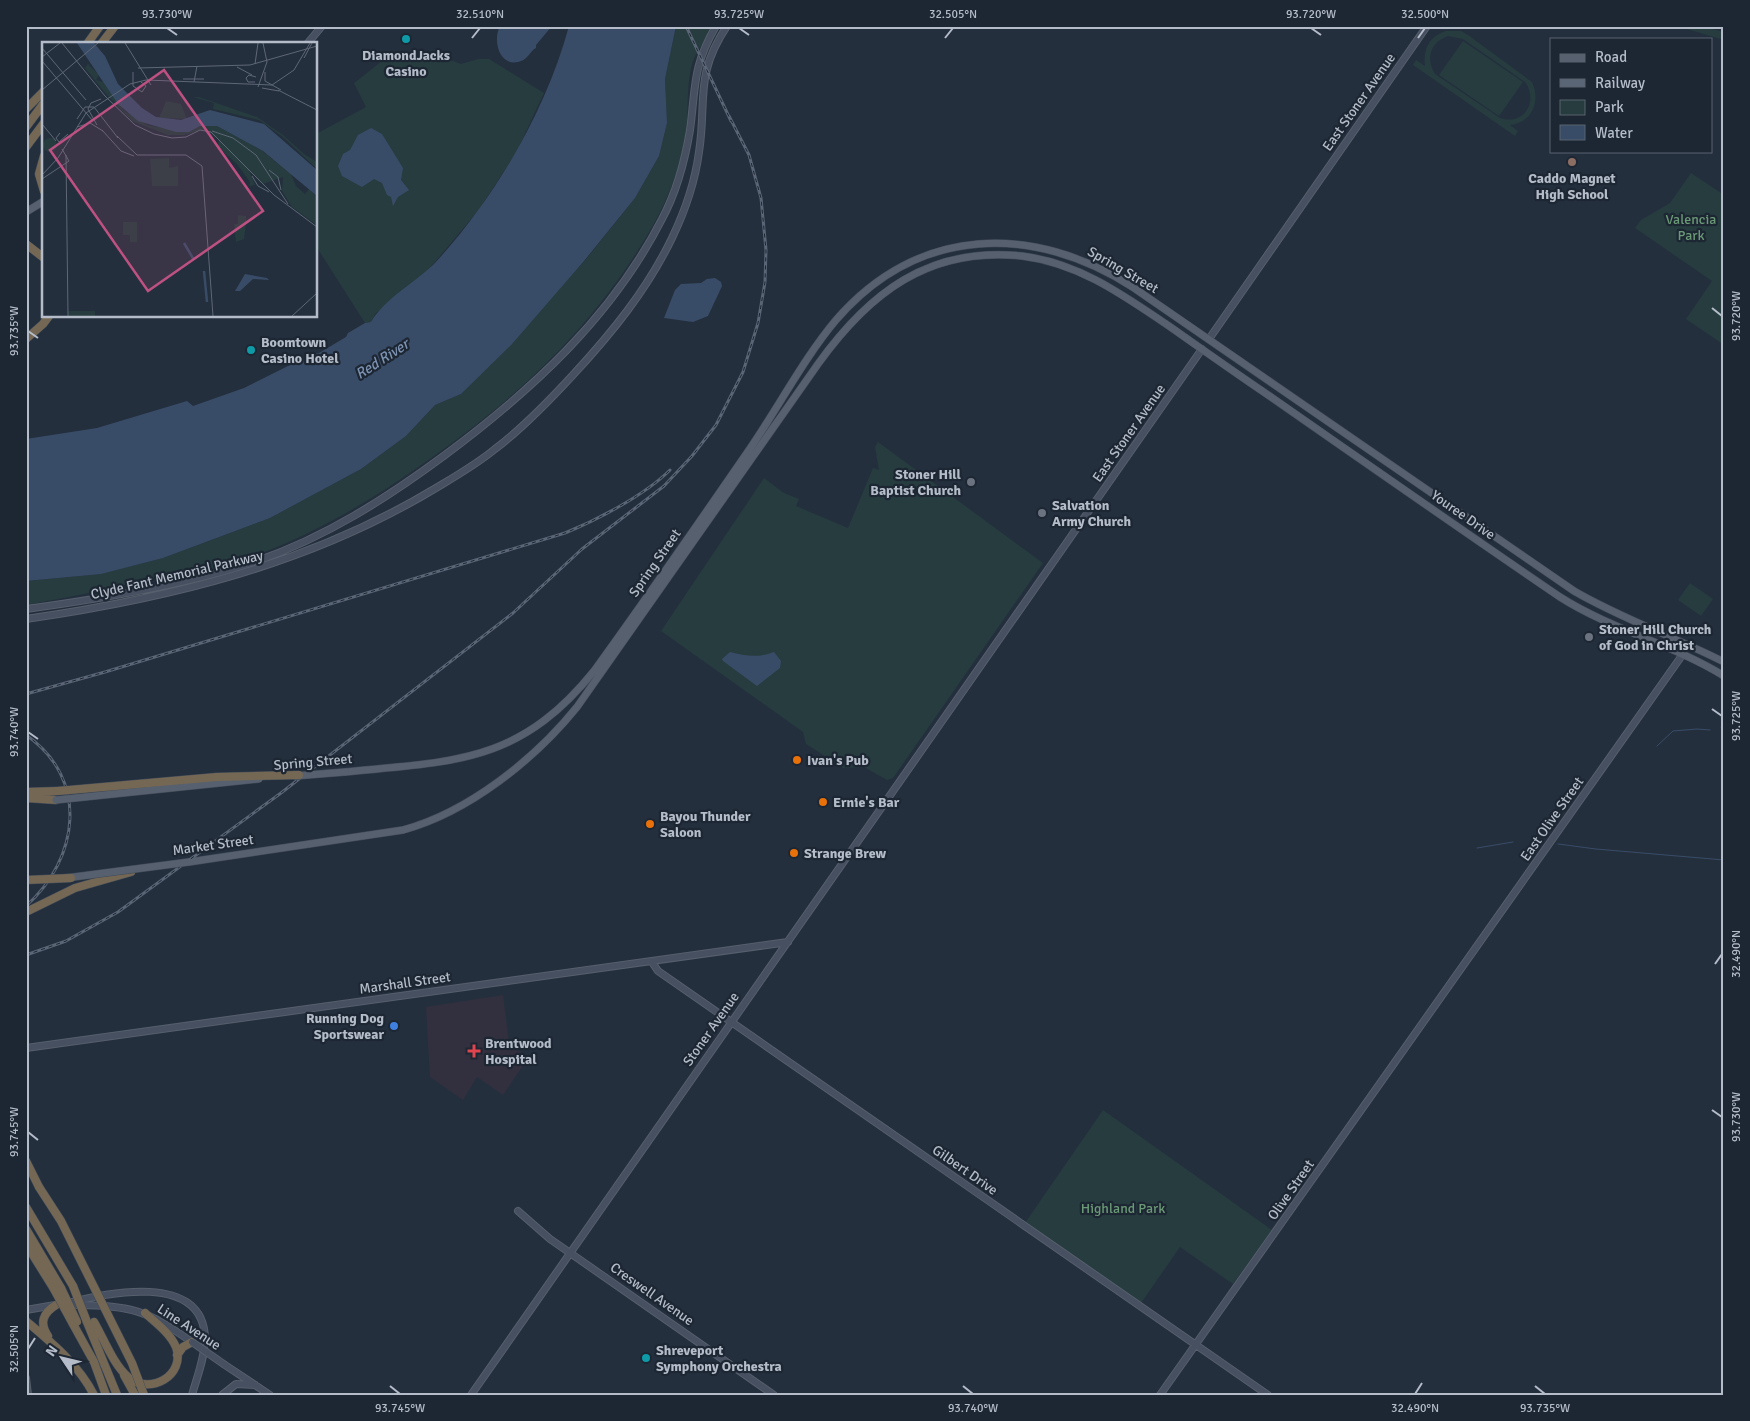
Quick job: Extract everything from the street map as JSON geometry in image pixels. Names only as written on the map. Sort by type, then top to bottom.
[{"type":"highway","points":[[89,42],[100,26]]},
{"type":"highway","points":[[103,42],[114,26]]},
{"type":"highway","points":[[26,108],[42,93]]},
{"type":"highway","points":[[26,127],[42,106]]},
{"type":"highway","points":[[26,147],[42,126]]},
{"type":"highway","points":[[42,162],[40,168],[42,180]]},
{"type":"highway","points":[[26,244],[42,256]]},
{"type":"highway","points":[[26,339],[44,324],[48,318]]},
{"type":"highway","points":[[26,792],[58,791],[217,777],[299,775]]},
{"type":"highway","points":[[26,800],[56,800]]},
{"type":"highway","points":[[26,912],[75,888],[150,867]]},
{"type":"highway","points":[[26,882],[71,878]]},
{"type":"highway","points":[[26,1161],[39,1187],[66,1230],[132,1363],[144,1395]]},
{"type":"highway","points":[[26,1171],[39,1187]]},
{"type":"highway","points":[[26,1207],[73,1286],[91,1322],[128,1377],[137,1382],[156,1385],[170,1374],[182,1347],[192,1342]]},
{"type":"highway","points":[[26,1229],[29,1242],[57,1288],[94,1362],[106,1395]]},
{"type":"highway","points":[[59,1305],[43,1320],[44,1330],[80,1374],[94,1395]]},
{"type":"highway","points":[[145,1313],[174,1343],[177,1355]]},
{"type":"highway","points":[[26,1321],[53,1343]]},
{"type":"highway","points":[[91,1322],[117,1395]]},
{"type":"highway","points":[[120,1366],[135,1395]]},
{"type":"main road","points":[[26,212],[42,202]]},
{"type":"main road","name":"Spring Street","points":[[56,800],[433,763],[474,757],[510,743],[564,705],[604,657],[766,426],[828,330],[868,289],[909,264],[943,251],[972,245],[1005,243],[1048,248],[1071,254],[1102,268],[1209,340]]},
{"type":"main road","name":"Spring Street","points":[[403,830],[436,820],[459,808],[526,759],[564,723],[838,337],[862,310],[889,288],[924,270],[955,260],[1005,255],[1038,259],[1067,266],[1101,282],[1202,349]]},
{"type":"main road","points":[[1202,349],[1209,340]]},
{"type":"main road","name":"Youree Drive","points":[[1209,340],[1440,500],[1580,594],[1619,615],[1690,644],[1724,662]]},
{"type":"main road","name":"Youree Drive","points":[[1202,349],[1574,606],[1624,631],[1683,654],[1724,676]]},
{"type":"main road","points":[[1433,510],[1440,500]]},
{"type":"main road","points":[[1683,654],[1690,644]]},
{"type":"main road","name":"Market Street","points":[[71,878],[403,830]]},
{"type":"street","points":[[309,42],[322,26]]},
{"type":"street","name":"Clyde Fant Memorial Parkway","points":[[26,609],[206,576],[282,552],[341,524],[375,504],[428,468],[520,396],[567,352],[603,310],[639,260],[661,222],[674,192],[686,154],[696,71],[716,26]]},
{"type":"street","name":"Clyde Fant Memorial Parkway","points":[[26,618],[112,604],[213,582],[286,560],[368,526],[445,482],[501,445],[562,387],[610,334],[632,305],[661,259],[675,230],[690,191],[700,150],[704,79],[714,48],[727,26]]},
{"type":"street","name":"East Stoner Avenue","points":[[1209,340],[1427,26]]},
{"type":"street","name":"East Stoner Avenue","points":[[973,677],[1202,349]]},
{"type":"street","name":"East Olive Street","points":[[1441,998],[1683,654]]},
{"type":"street","name":"Stoner Avenue","points":[[471,1395],[973,677]]},
{"type":"street","name":"Marshall Street","points":[[26,1048],[788,942]]},
{"type":"street","name":"Gilbert Drive","points":[[652,962],[658,971],[1268,1395]]},
{"type":"street","name":"Olive Street","points":[[1160,1395],[1441,998]]},
{"type":"street","name":"Creswell Avenue","points":[[518,1211],[570,1253],[774,1395]]},
{"type":"street","points":[[59,1305],[126,1293],[165,1293],[182,1299],[198,1315],[205,1337],[192,1395]]},
{"type":"street","name":"Line Avenue","points":[[26,1310],[59,1305],[115,1305],[145,1313],[160,1320],[270,1395]]},
{"type":"street","points":[[26,1378],[28,1395]]},
{"type":"street","points":[[222,1395],[236,1384],[255,1385]]},
{"type":"shaded area","name":"Brentwood Hospital","points":[[503,995],[509,1043],[528,1058],[503,1095],[477,1077],[463,1100],[430,1077],[426,1007]]},
{"type":"green space","points":[[676,26],[714,26],[692,64],[683,147],[667,197],[656,220],[633,258],[607,294],[580,328],[519,389],[451,444],[393,484],[307,534],[261,554],[210,569],[26,605],[26,581],[100,574],[163,558],[270,518],[361,469],[406,436],[435,405],[461,394],[587,258],[635,198],[659,156],[667,123],[665,79]]},
{"type":"green space","points":[[1677,26],[1712,26],[1712,29],[1724,32],[1724,40]]},
{"type":"green space","points":[[1461,31],[1532,82],[1535,89],[1533,110],[1524,120],[1510,125],[1518,131],[1515,136],[1413,65],[1416,60],[1425,66],[1425,54],[1428,44],[1440,33]],"holes":[[[1448,36],[1463,39],[1525,82],[1529,89],[1530,104],[1522,115],[1509,120],[1500,118],[1435,74],[1430,57],[1431,51],[1437,42]]]},
{"type":"green space","points":[[1463,41],[1523,82],[1499,116],[1439,75]]},
{"type":"green space","points":[[391,54],[427,56],[434,54],[461,64],[478,59],[489,59],[544,93],[516,153],[478,211],[417,281],[376,313],[371,322],[365,323],[318,249],[318,133],[366,107],[354,83]]},
{"type":"green space","name":"Valencia Park","points":[[1691,173],[1724,195],[1724,345],[1686,319],[1712,281],[1635,228],[1641,220],[1670,203]]},
{"type":"green space","points":[[878,442],[1043,563],[893,778],[887,780],[864,767],[843,768],[806,744],[803,732],[661,631],[764,478],[784,493],[799,499],[796,506],[848,528],[873,468],[879,470],[875,447]]},
{"type":"green space","points":[[1690,583],[1713,599],[1701,616],[1678,600]]},
{"type":"green space","name":"Highland Park","points":[[1103,1110],[1272,1230],[1233,1284],[1180,1247],[1141,1303],[1025,1223]]},
{"type":"water","points":[[500,26],[552,26],[536,45],[536,48],[525,59],[514,62],[508,61],[500,52],[497,39]]},
{"type":"water","name":"Red River","points":[[569,26],[676,26],[665,79],[667,123],[659,156],[635,198],[584,261],[512,344],[461,394],[435,405],[406,436],[361,469],[270,518],[163,558],[101,574],[26,581],[26,439],[97,428],[187,401],[193,406],[244,388],[308,356],[319,353],[346,337],[348,333],[365,323],[371,322],[392,298],[435,263],[457,238],[498,182],[516,152],[547,90]]},
{"type":"water","points":[[371,128],[382,134],[403,168],[401,180],[409,190],[398,197],[393,206],[391,197],[387,195],[382,183],[374,179],[362,187],[342,176],[338,166],[343,154],[350,150],[358,135]]},
{"type":"water","points":[[715,278],[721,282],[722,286],[708,316],[693,322],[664,318],[675,290],[681,284],[701,283],[707,279]]},
{"type":"water","points":[[730,652],[752,656],[774,652],[781,661],[780,668],[757,686],[723,661],[722,659]]},
{"type":"waterway","points":[[1657,746],[1673,731],[1710,730]]},
{"type":"waterway","points":[[1534,842],[1543,841]]},
{"type":"waterway","points":[[1477,848],[1513,842]]},
{"type":"waterway","points":[[1558,844],[1724,860]]},
{"type":"railway","points":[[686,26],[731,121]]},
{"type":"railway","points":[[26,955],[66,941],[118,912],[281,793],[513,613],[582,549],[664,486],[692,456],[716,425],[743,372],[758,323],[765,282],[766,250],[761,198],[749,155],[729,116]]},
{"type":"railway","points":[[26,694],[105,672],[565,533],[620,506],[648,489],[670,470]]},
{"type":"railway","points":[[26,735],[47,753],[60,774],[68,796],[70,819],[66,843],[57,866],[44,887],[26,906]]},
{"type":"place","name":"DiamondJacks Casino","points":[[406,39]]},
{"type":"place","name":"Caddo Magnet High School","points":[[1572,162]]},
{"type":"place","name":"Boomtown Casino Hotel","points":[[251,350]]},
{"type":"place","name":"Stoner Hill Baptist Church","points":[[971,482]]},
{"type":"place","name":"Salvation Army Church","points":[[1042,513]]},
{"type":"place","name":"Stoner Hill Church of God in Christ","points":[[1589,637]]},
{"type":"place","name":"Ivan's Pub","points":[[797,760]]},
{"type":"place","name":"Ernie's Bar","points":[[823,802]]},
{"type":"place","name":"Bayou Thunder Saloon","points":[[650,824]]},
{"type":"place","name":"Strange Brew","points":[[794,853]]},
{"type":"place","name":"Running Dog Sportswear","points":[[394,1026]]},
{"type":"place","name":"Brentwood Hospital","points":[[474,1051]]},
{"type":"place","name":"Shreveport Symphony Orchestra","points":[[646,1358]]}]
